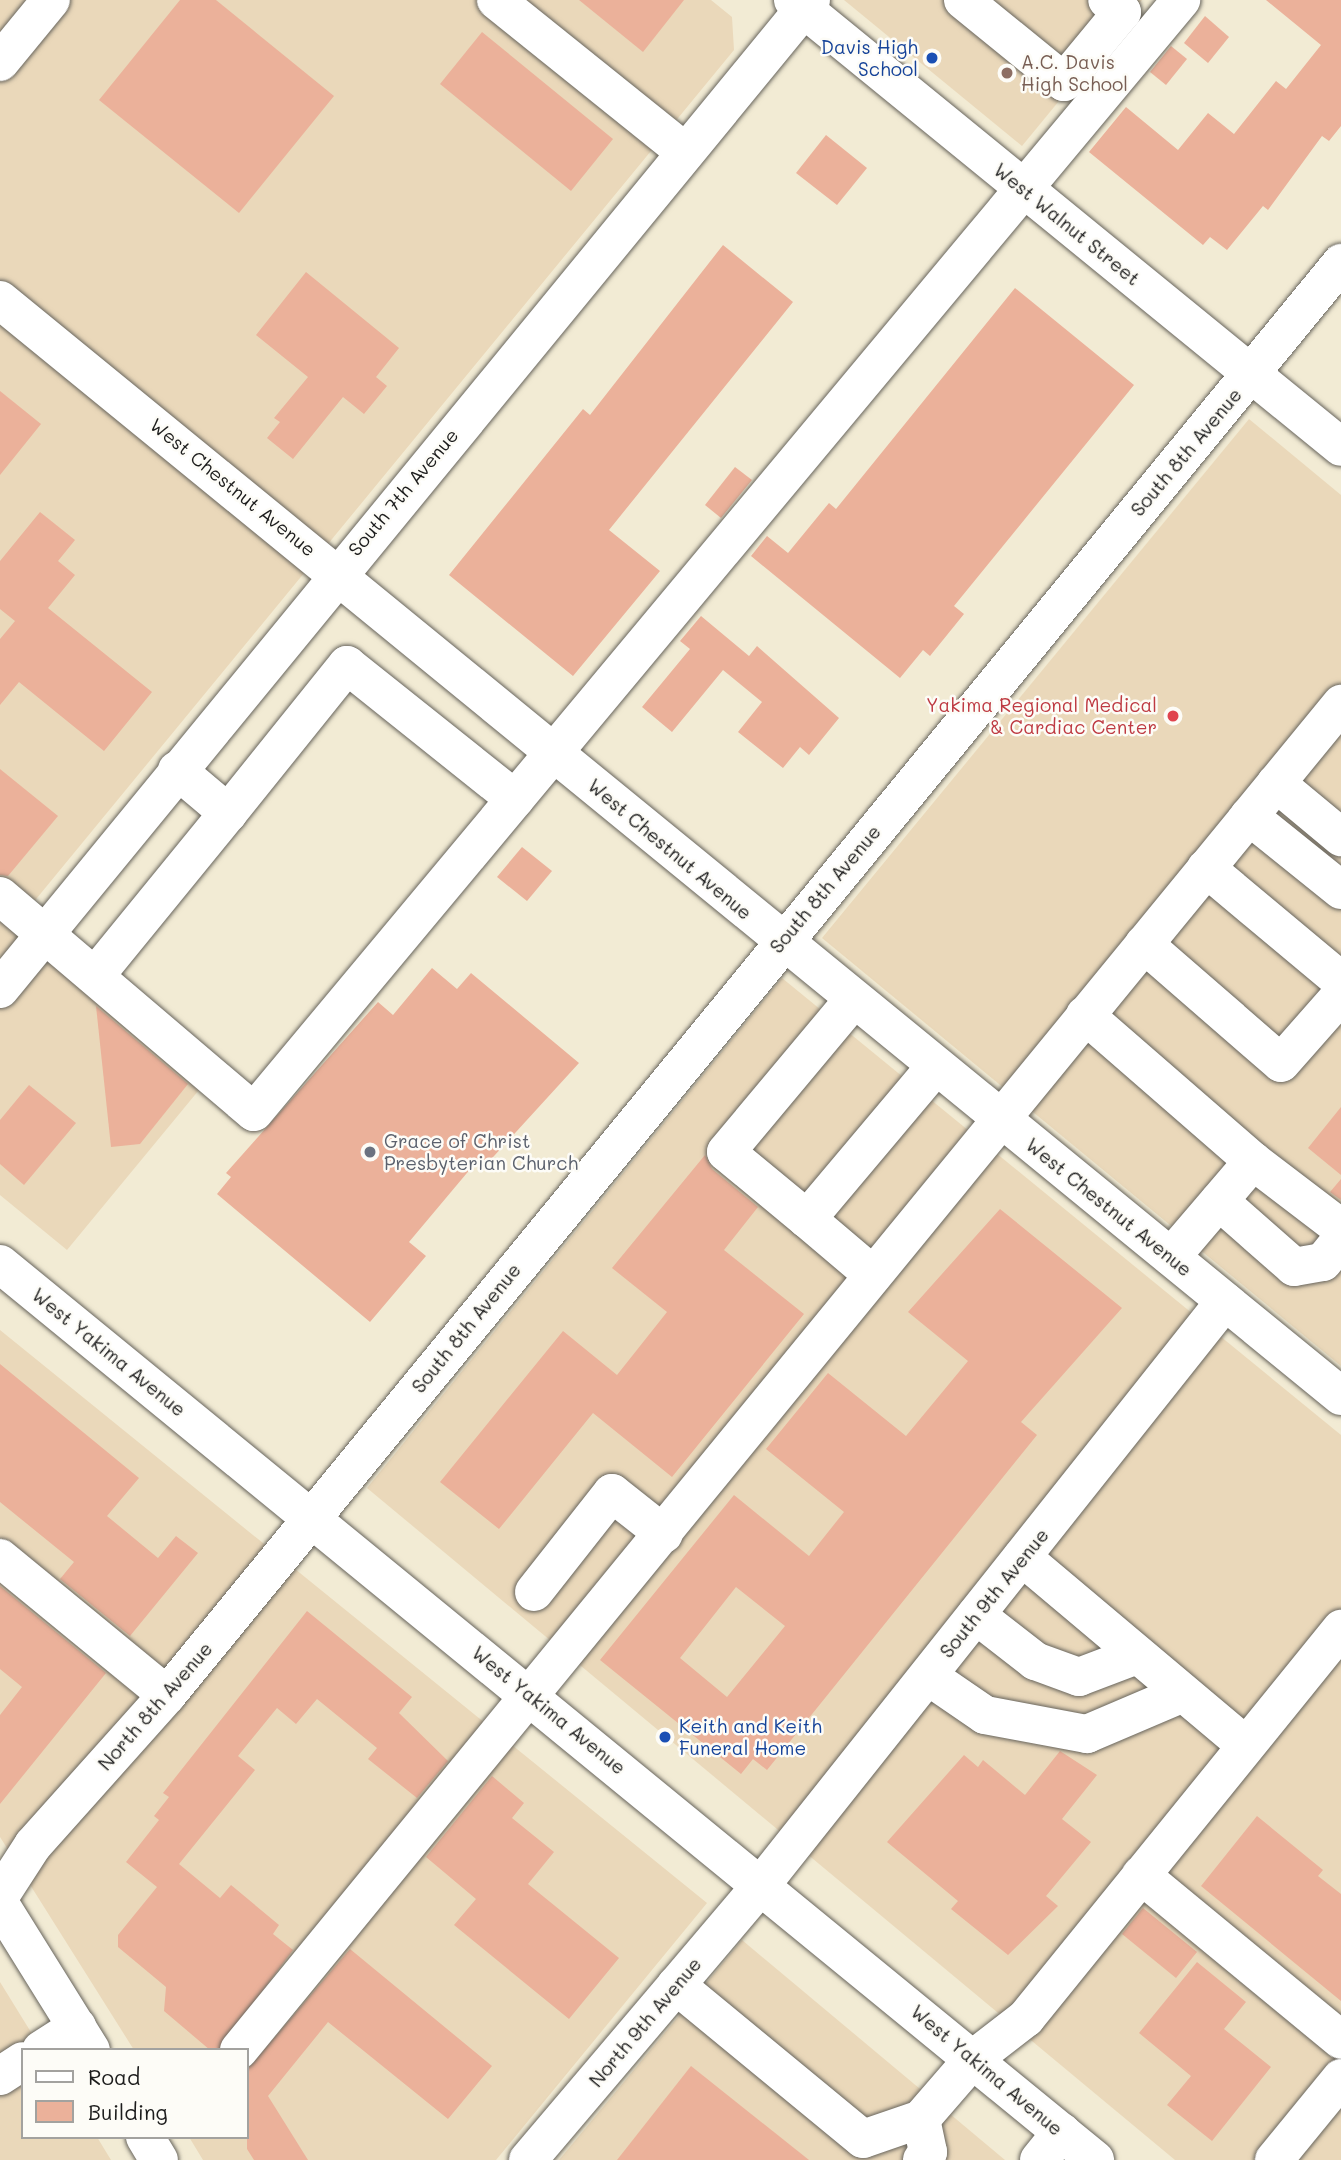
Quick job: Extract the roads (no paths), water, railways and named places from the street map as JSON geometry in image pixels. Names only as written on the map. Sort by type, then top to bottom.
[{"type":"street","points":[[0,62],[51,0]]},
{"type":"street","points":[[496,0],[685,152]]},
{"type":"street","points":[[963,0],[1064,82],[1120,4]]},
{"type":"street","points":[[0,896],[254,1112],[329,1024],[317,1014],[508,793],[553,751],[1181,0]]},
{"type":"street","name":"South 7th Avenue","points":[[0,989],[337,571],[685,152],[803,3]]},
{"type":"street","name":"West Walnut Street","points":[[803,3],[1025,189],[1341,447]]},
{"type":"street","name":"South 8th Avenue","points":[[312,1517],[781,942],[1341,263]]},
{"type":"street","name":"West Chestnut Avenue","points":[[0,300],[337,571],[781,942],[1341,1396]]},
{"type":"street","points":[[95,976],[347,664],[508,793]]},
{"type":"street","points":[[241,2048],[533,1696],[1000,1119],[1341,704]]},
{"type":"street","points":[[177,770],[228,813]]},
{"type":"street","points":[[1276,783],[1341,837]]},
{"type":"street","points":[[1249,816],[1341,890]]},
{"type":"street","points":[[1206,868],[1341,981]]},
{"type":"street","points":[[1144,944],[1281,1063],[1341,995]]},
{"type":"street","points":[[853,1000],[726,1152],[873,1275]]},
{"type":"street","points":[[1085,1015],[1253,1161],[1341,1228]]},
{"type":"street","points":[[807,1219],[935,1066]]},
{"type":"street","points":[[1171,1257],[1253,1161]]},
{"type":"street","points":[[1219,1200],[1294,1267],[1323,1262],[1341,1240]]},
{"type":"street","name":"West Yakima Avenue","points":[[0,1264],[533,1696],[973,2059],[1051,2146],[1095,2160]]},
{"type":"street","name":"South 9th Avenue","points":[[762,1884],[1225,1301]]},
{"type":"street","points":[[534,1592],[612,1493],[664,1534]]},
{"type":"street","name":"North 8th Avenue","points":[[0,1896],[33,1845],[167,1695],[312,1517]]},
{"type":"street","points":[[1022,1557],[1245,1745]]},
{"type":"street","points":[[0,1558],[167,1695]]},
{"type":"street","points":[[976,1615],[1035,1661],[1079,1677],[1138,1655]]},
{"type":"street","points":[[676,1985],[863,2139],[921,2119],[973,2059],[1026,2018],[1341,1629]]},
{"type":"street","points":[[928,1676],[985,1715],[1087,1734],[1183,1693]]},
{"type":"street","points":[[1141,1875],[1341,2040]]},
{"type":"street","name":"North 9th Avenue","points":[[535,2158],[762,1884]]},
{"type":"street","points":[[0,1904],[84,2039],[49,2048]]},
{"type":"street","points":[[0,2076],[21,2063]]},
{"type":"street","points":[[1274,2160],[1341,2078]]},
{"type":"street","points":[[921,2119],[928,2152],[922,2160]]},
{"type":"place","name":"Davis High School","points":[[932,58]]},
{"type":"place","name":"A.C. Davis High School","points":[[1007,73]]},
{"type":"place","name":"Yakima Regional Medical & Cardiac Center","points":[[1173,716]]},
{"type":"place","name":"Grace of Christ Presbyterian Church","points":[[370,1152]]},
{"type":"place","name":"Keith and Keith Funeral Home","points":[[665,1737]]}]
